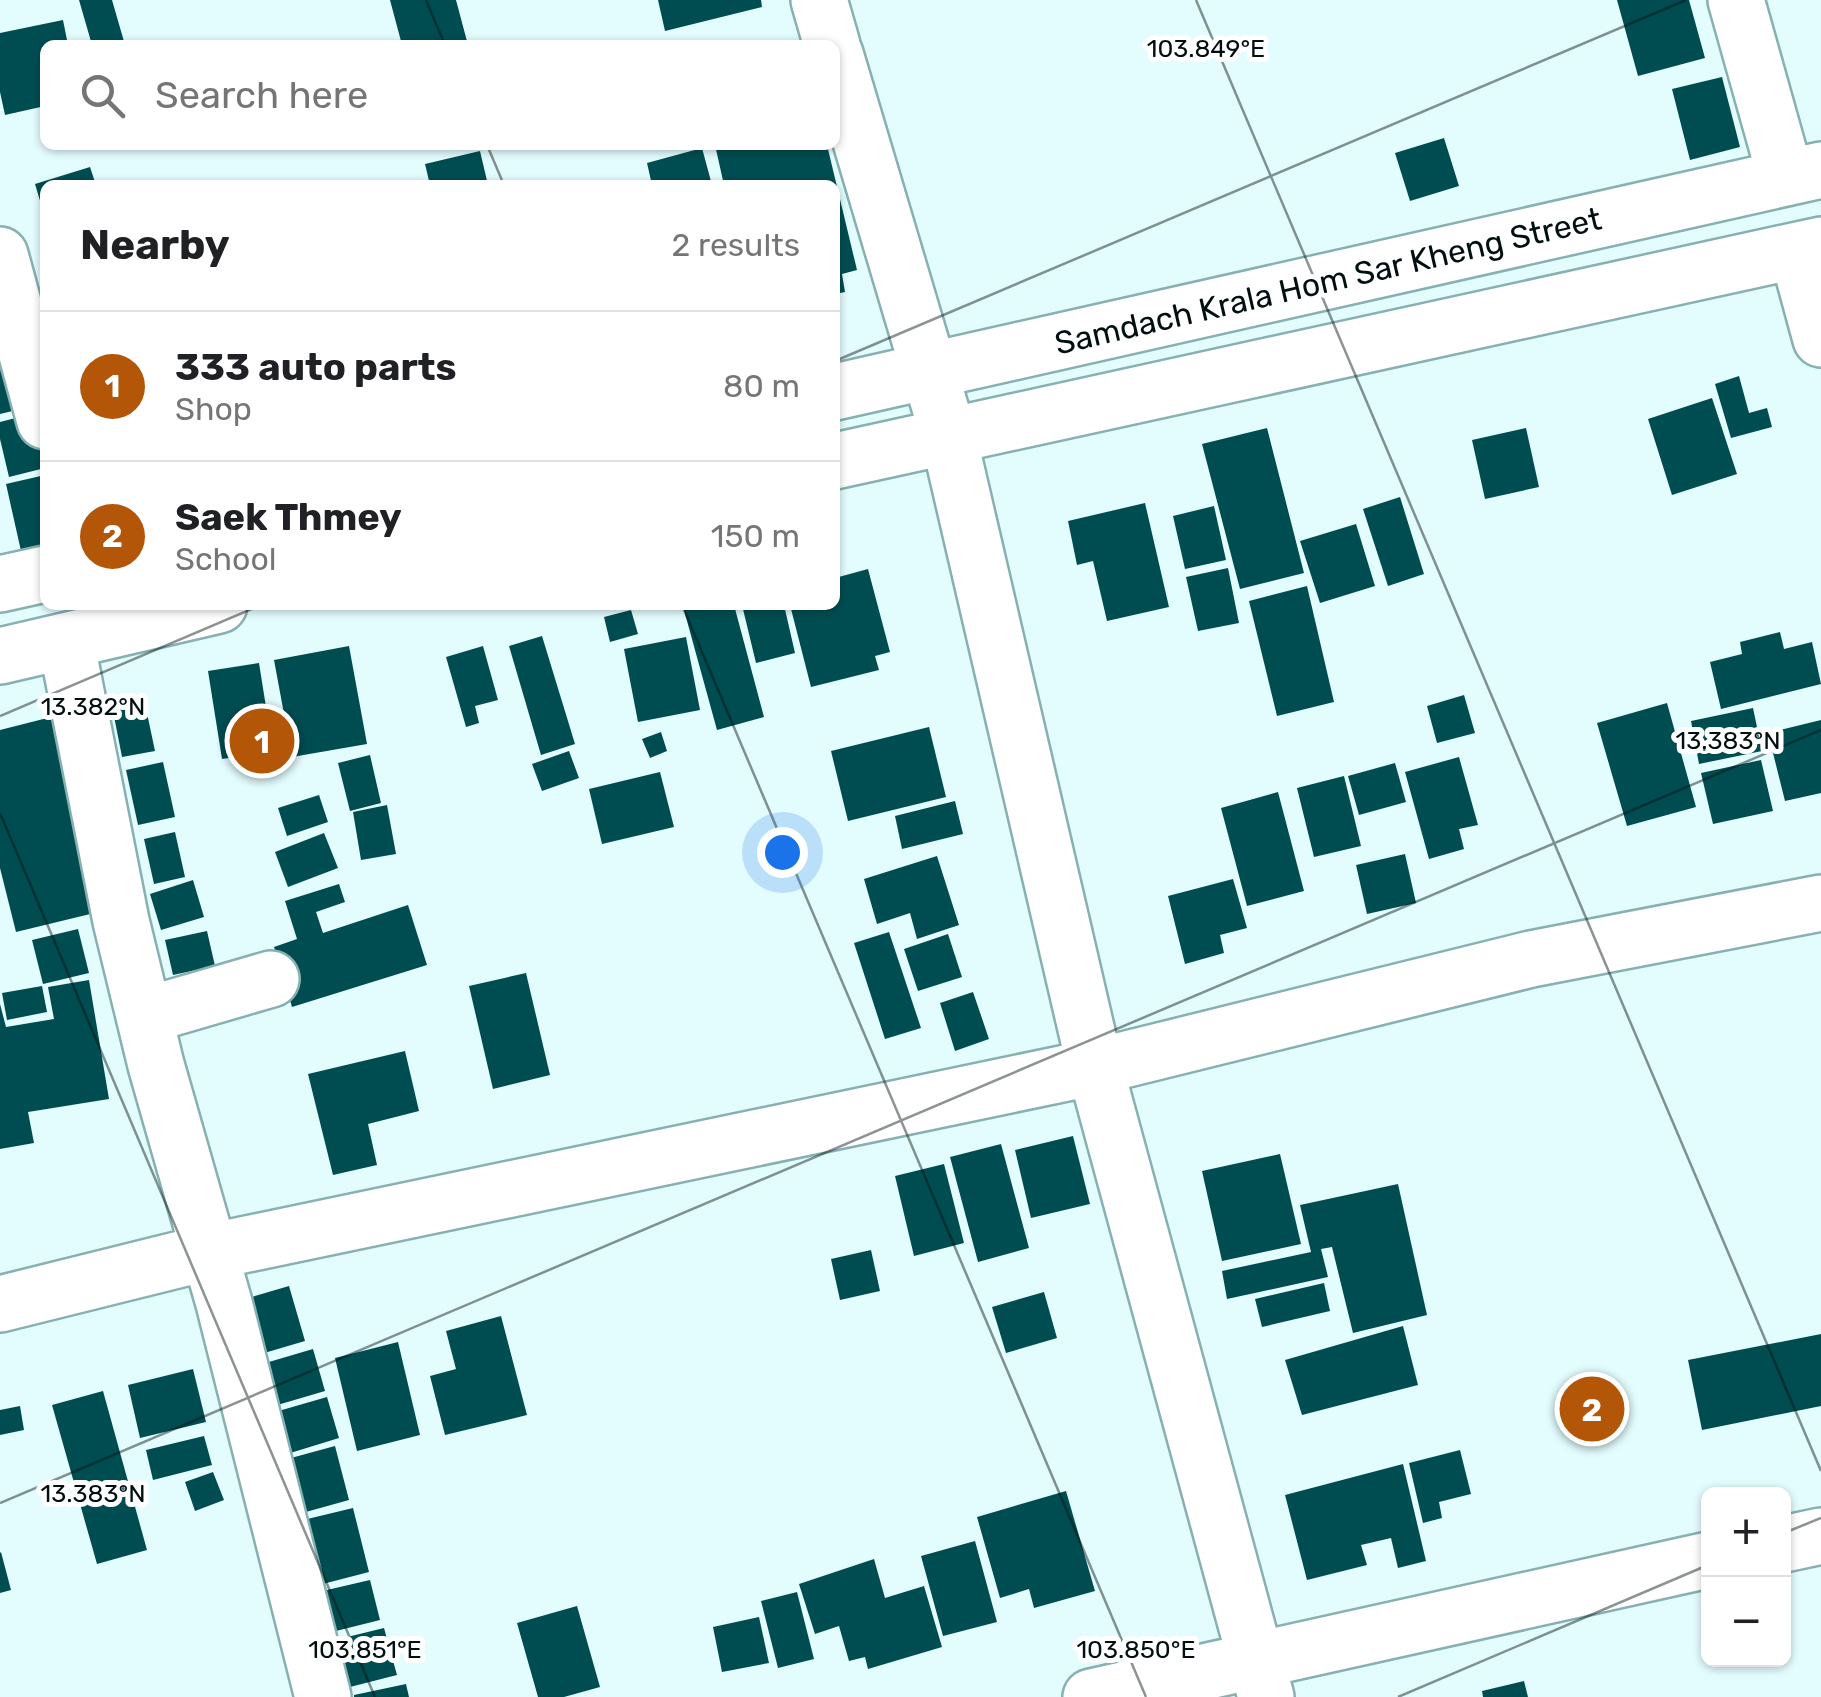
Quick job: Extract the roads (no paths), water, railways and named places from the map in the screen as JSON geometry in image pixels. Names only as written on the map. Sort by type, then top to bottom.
[{"type":"street","points":[[818,0],[830,40]]},
{"type":"street","points":[[1736,0],[1803,174]]},
{"type":"street","points":[[840,70],[948,434],[1095,1067],[1261,1678]]},
{"type":"street","name":"Samdach Krala Hom Sar Kheng Street","points":[[840,391],[1803,174]]},
{"type":"street","points":[[1809,248],[1821,339]]},
{"type":"street","name":"Samdach Krala Hom Sar Kheng Street","points":[[840,460],[1809,248]]},
{"type":"street","points":[[0,255],[40,402]]},
{"type":"street","points":[[0,584],[40,575]]},
{"type":"street","points":[[0,656],[197,610]]},
{"type":"street","points":[[66,641],[120,921],[323,1697]]},
{"type":"street","points":[[0,1304],[209,1252],[1095,1067],[1531,960],[1821,902]]},
{"type":"street","points":[[144,1016],[271,979]]},
{"type":"street","points":[[1791,1542],[1821,1536]]},
{"type":"street","points":[[1090,1697],[1261,1678],[1701,1562]]},
{"type":"place","name":"333 auto parts","points":[[262,741]]},
{"type":"place","name":"Saek Thmey","points":[[1592,1409]]}]
